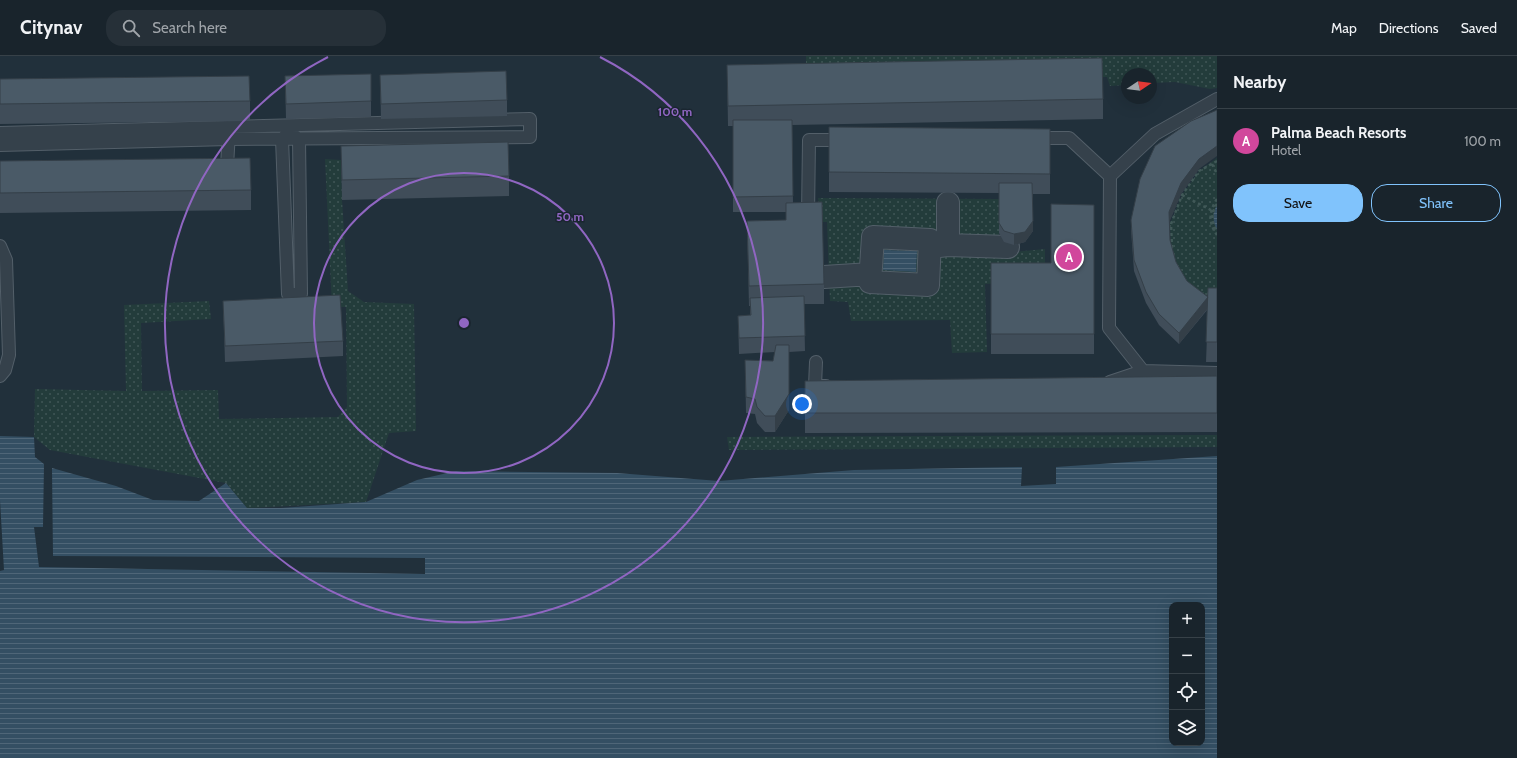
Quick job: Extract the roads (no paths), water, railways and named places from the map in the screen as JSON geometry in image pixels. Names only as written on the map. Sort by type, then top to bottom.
[{"type":"street","points":[[948,203],[939,246],[928,285],[870,282],[873,237],[930,240],[939,246],[1008,247]]},
{"type":"street","points":[[824,277],[871,274]]},
{"type":"lane","points":[[1144,371],[1109,328],[1110,176],[1156,134],[1217,99]]},
{"type":"lane","points":[[0,133],[289,132],[530,119],[530,137],[289,132]]},
{"type":"lane","points":[[289,132],[301,294],[288,294],[289,132]]},
{"type":"lane","points":[[0,145],[229,133]]},
{"type":"lane","points":[[211,166],[227,166],[229,133]]},
{"type":"lane","points":[[1022,138],[1069,138],[1110,176]]},
{"type":"lane","points":[[808,215],[809,140],[857,140]]},
{"type":"lane","points":[[0,246],[6,260],[9,355],[6,366],[0,376]]},
{"type":"lane","points":[[816,362],[815,386],[839,386]]},
{"type":"lane","points":[[1098,386],[1144,371],[1217,373]]},
{"type":"water","points":[[1217,205],[1217,230],[1214,211]]},
{"type":"water","points":[[884,250],[917,251],[916,272],[883,270]]},
{"type":"water","points":[[0,436],[34,437],[35,457],[44,464],[43,527],[34,527],[39,567],[425,574],[425,558],[53,556],[52,468],[116,486],[153,500],[199,501],[226,483],[247,508],[281,508],[366,502],[417,480],[456,471],[617,473],[719,481],[854,470],[1022,467],[1021,486],[1056,484],[1056,467],[1217,456],[1217,758],[0,758],[0,571],[4,570],[0,500]]},
{"type":"place","name":"Palma Beach Resorts","points":[[1069,257]]}]
